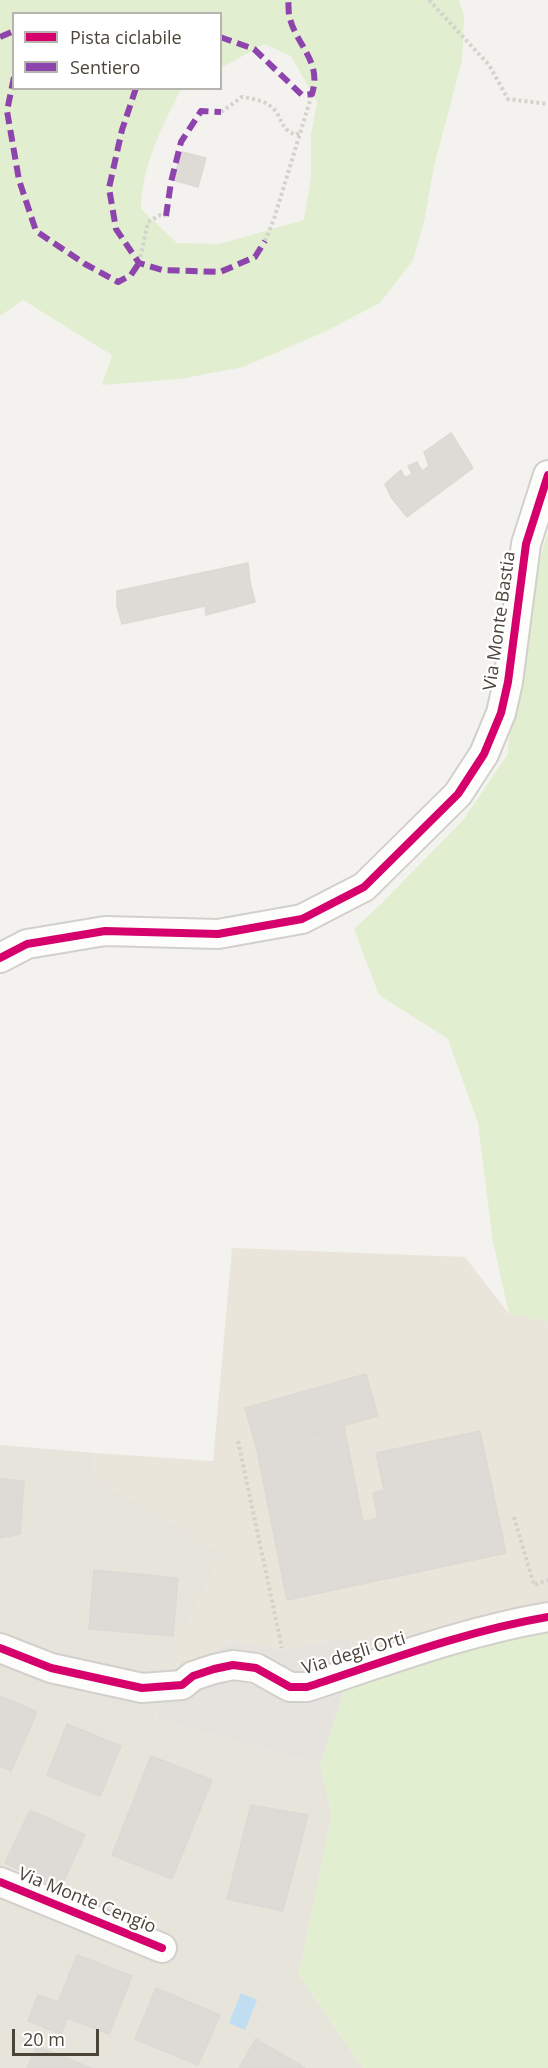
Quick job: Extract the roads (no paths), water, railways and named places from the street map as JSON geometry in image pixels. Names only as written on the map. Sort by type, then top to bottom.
[{"type":"street","name":"Via Monte Bastia","points":[[0,958],[27,944],[105,931],[218,934],[302,919],[364,887],[458,794],[484,754],[501,713],[508,682],[526,544],[548,475]]},
{"type":"street","name":"Via degli Orti","points":[[0,1648],[51,1668],[142,1688],[182,1685],[193,1676],[232,1665],[255,1668],[290,1687],[307,1687],[422,1649],[515,1623],[548,1617]]},
{"type":"street","name":"Via Monte Cengio","points":[[0,1882],[162,1948]]},
{"type":"water","points":[[241,1993],[257,2000],[245,2030],[229,2023]]}]
